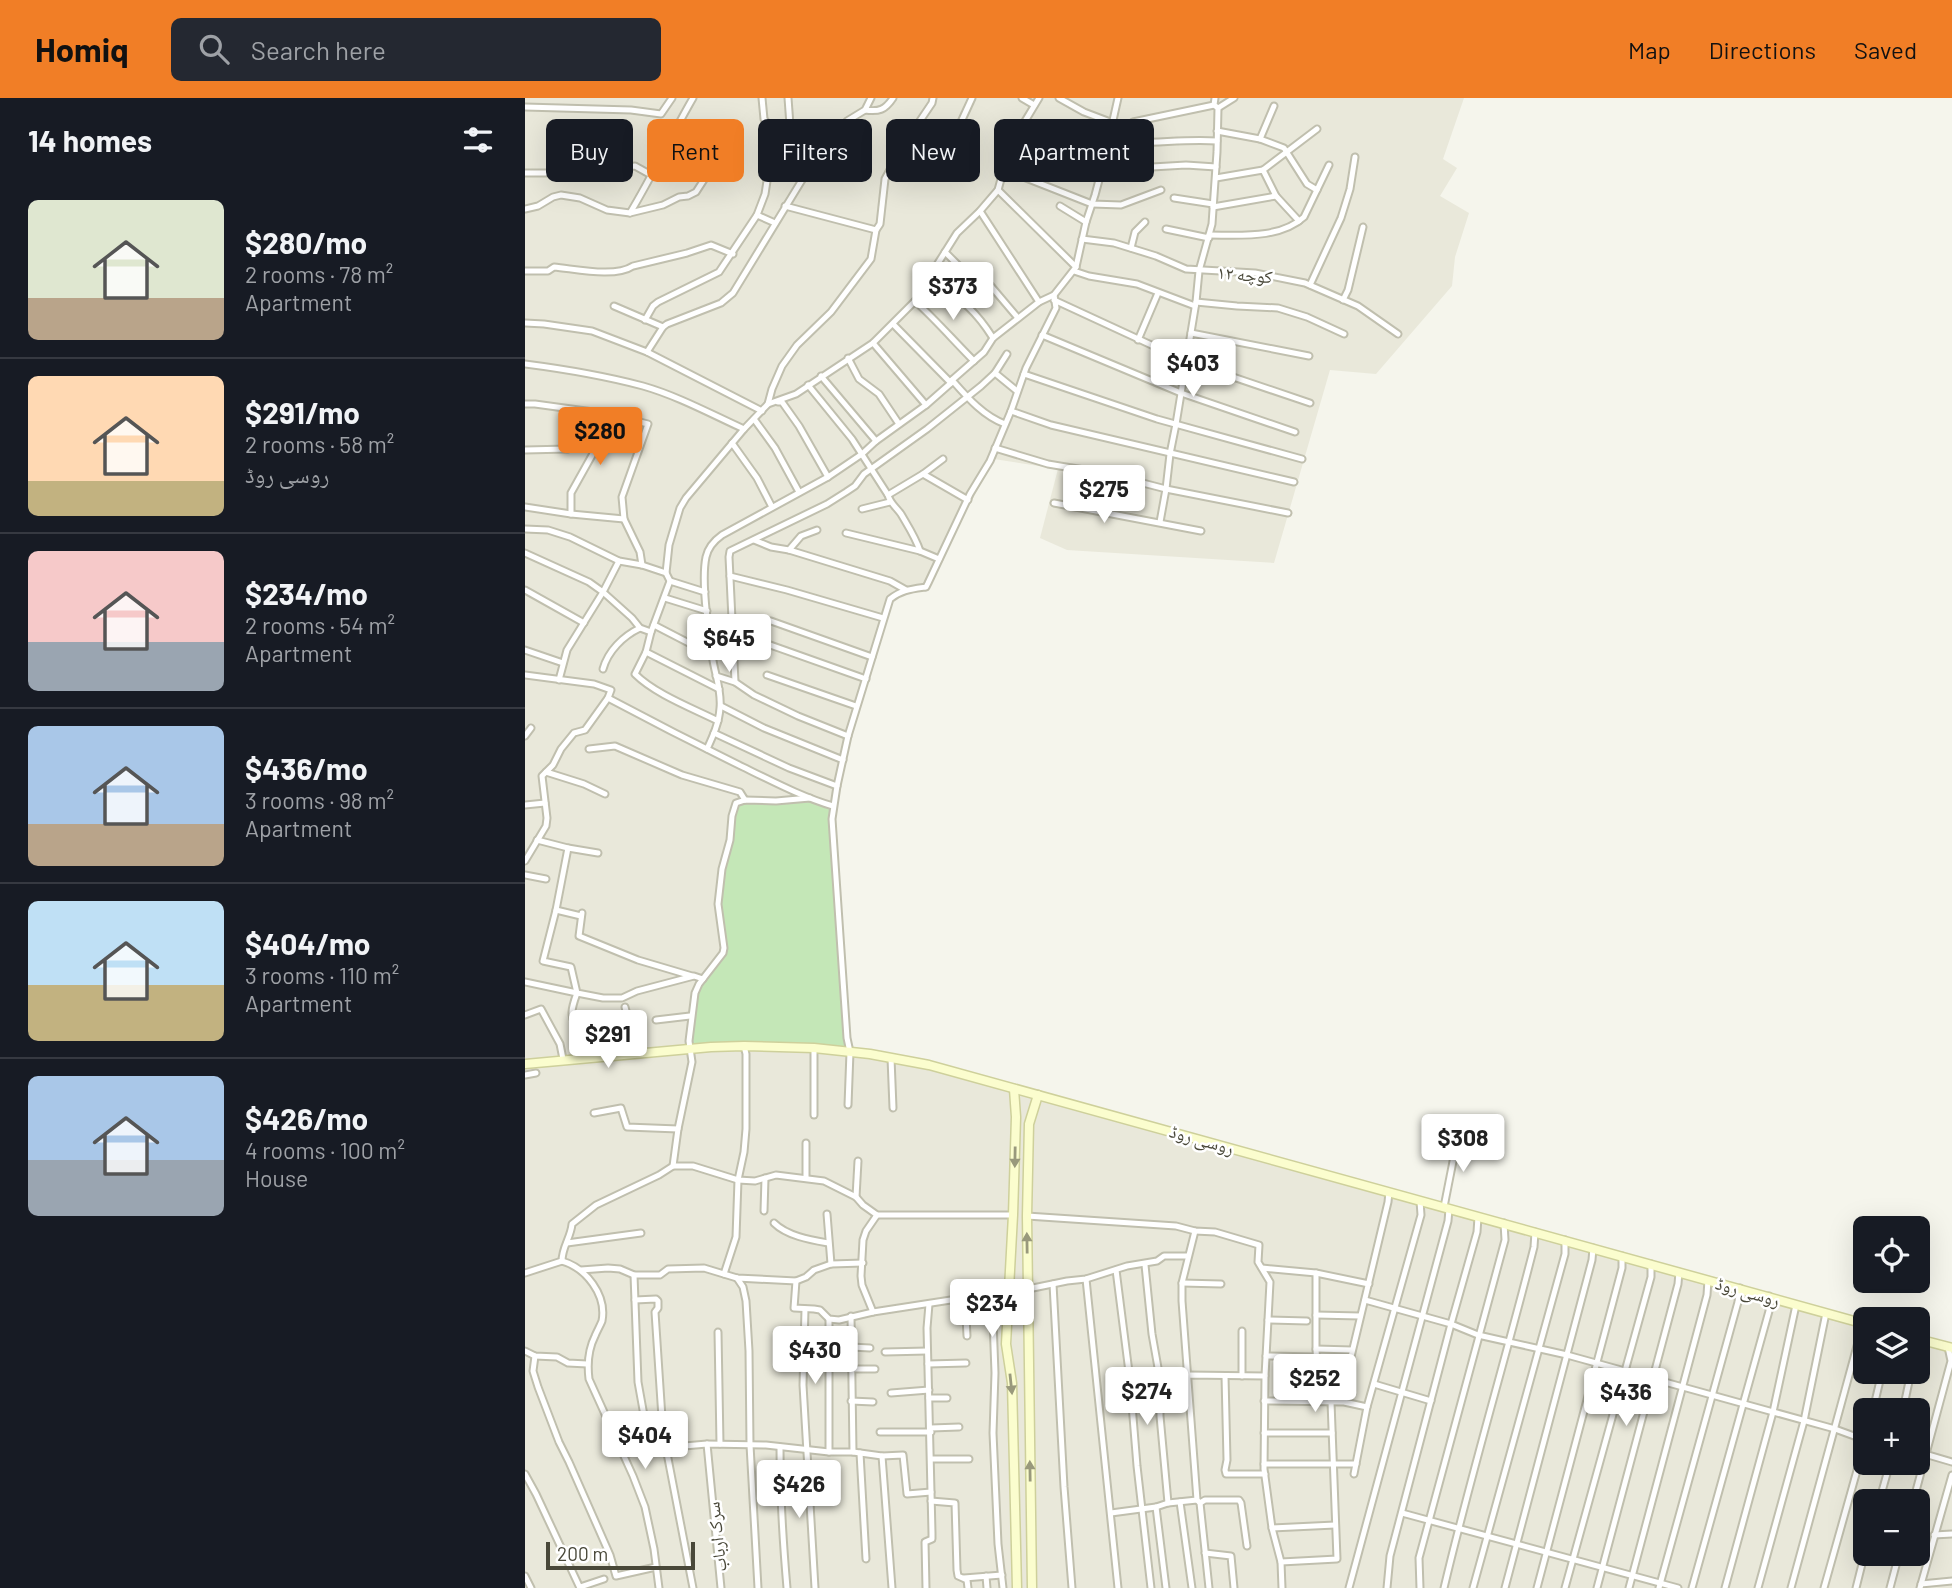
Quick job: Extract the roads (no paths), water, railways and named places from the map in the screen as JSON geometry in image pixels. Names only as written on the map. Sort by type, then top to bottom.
[{"type":"main road","name":"روسی روڈ","points":[[525,1064],[744,1046],[814,1048],[929,1065],[1853,1320]]},
{"type":"main road","points":[[1014,1088],[1016,1117],[1013,1215],[1006,1344],[1012,1383],[1017,1588]]},
{"type":"main road","points":[[1032,1588],[1027,1216],[1029,1124],[1038,1095]]},
{"type":"main road","points":[[1930,1343],[1950,1348]]},
{"type":"main road","points":[[1015,1516],[1031,1516]]},
{"type":"street","points":[[525,107],[631,110],[661,114],[672,98]]},
{"type":"street","points":[[681,119],[693,98]]},
{"type":"street","points":[[762,98],[764,119]]},
{"type":"street","points":[[788,98],[790,119]]},
{"type":"street","points":[[850,119],[865,110],[871,98]]},
{"type":"street","points":[[865,110],[883,110],[893,98]]},
{"type":"street","points":[[921,119],[933,98]]},
{"type":"street","points":[[963,119],[972,98]]},
{"type":"street","points":[[1021,98],[1034,106]]},
{"type":"street","points":[[1026,119],[1039,98]]},
{"type":"street","points":[[1059,98],[1084,112],[1104,119]]},
{"type":"street","points":[[1114,119],[1118,98]]},
{"type":"street","points":[[1147,119],[1234,98]]},
{"type":"street","points":[[1160,522],[1196,304],[1199,271],[1209,237],[1216,178],[1216,104]]},
{"type":"street","points":[[1260,139],[1273,106]]},
{"type":"street","points":[[1216,178],[1263,170],[1317,129]]},
{"type":"street","points":[[1217,131],[1278,145],[1286,151],[1307,184],[1317,190]]},
{"type":"street","points":[[1154,142],[1190,139],[1217,141]]},
{"type":"street","points":[[1310,285],[1341,218],[1350,189],[1355,156]]},
{"type":"street","points":[[1166,229],[1209,237],[1247,236],[1275,231],[1299,222],[1329,165]]},
{"type":"street","points":[[525,173],[584,173],[635,166],[647,173]]},
{"type":"street","points":[[1154,166],[1216,167]]},
{"type":"street","points":[[1263,170],[1276,196],[1299,222]]},
{"type":"street","points":[[718,722],[640,680],[635,674],[646,652],[670,581],[666,573],[669,545],[680,508],[697,482],[768,404],[782,366],[797,345],[831,312],[871,259],[876,230],[880,224],[886,177]]},
{"type":"street","points":[[630,213],[649,182]]},
{"type":"street","points":[[525,209],[561,195],[580,198],[607,210],[630,213],[663,205],[696,192],[702,182]]},
{"type":"street","points":[[645,320],[653,306],[719,272],[757,215],[767,182]]},
{"type":"street","points":[[647,352],[667,324],[721,303],[733,293],[800,182]]},
{"type":"street","points":[[768,404],[796,394],[873,343],[893,324],[933,280],[935,268],[957,233],[998,190],[1000,182]]},
{"type":"street","points":[[1036,182],[1092,204],[1121,205],[1161,190]]},
{"type":"street","points":[[707,750],[721,706],[705,592],[706,554],[715,540],[828,477],[862,454],[926,405],[984,352],[993,338],[1039,302],[1054,297],[1075,269],[1098,182]]},
{"type":"street","points":[[998,190],[1075,269],[1089,276],[1137,285],[1196,304],[1277,308],[1307,317],[1344,334]]},
{"type":"street","points":[[1174,198],[1213,205],[1276,196]]},
{"type":"street","points":[[785,206],[876,230]]},
{"type":"street","points":[[1060,206],[1086,222]]},
{"type":"street","points":[[980,211],[1039,302]]},
{"type":"street","points":[[757,215],[775,223]]},
{"type":"street","points":[[1131,248],[1135,232],[1145,222]]},
{"type":"street","points":[[1343,300],[1348,290],[1363,227]]},
{"type":"street","name":"کوچه ۱۲","points":[[1082,239],[1114,243],[1186,269],[1255,273],[1310,285],[1358,306],[1398,334]]},
{"type":"street","points":[[525,271],[548,271],[554,267],[626,271],[633,266],[711,244],[733,254]]},
{"type":"street","points":[[945,252],[959,266],[990,285],[1018,318]]},
{"type":"street","points":[[933,280],[979,316],[993,338]]},
{"type":"street","points":[[1137,340],[1158,293]]},
{"type":"street","points":[[848,1105],[850,1052],[832,819],[848,736],[890,599],[906,590],[926,587],[990,461],[1024,374],[1056,308],[1054,297]]},
{"type":"street","points":[[1054,297],[1137,340],[1186,361],[1310,403]]},
{"type":"street","points":[[915,302],[935,319],[974,361]]},
{"type":"street","points":[[614,306],[663,327]]},
{"type":"street","points":[[525,323],[591,331],[647,352],[762,411]]},
{"type":"street","points":[[893,324],[966,397],[991,418],[1005,424]]},
{"type":"street","points":[[1191,333],[1309,356]]},
{"type":"street","points":[[1042,335],[1181,393],[1295,432]]},
{"type":"street","points":[[873,343],[926,405]]},
{"type":"street","points":[[735,682],[730,551],[827,504],[855,485],[864,474],[927,429],[995,373],[1007,354]]},
{"type":"street","points":[[848,358],[859,379],[879,394],[899,424]]},
{"type":"street","points":[[525,364],[643,386],[744,429]]},
{"type":"street","points":[[995,373],[1017,391]]},
{"type":"street","points":[[1024,374],[1177,424],[1302,458]]},
{"type":"street","points":[[821,376],[876,441]]},
{"type":"street","points":[[808,385],[852,439],[917,540],[920,551]]},
{"type":"street","points":[[776,402],[782,402],[799,426],[828,477]]},
{"type":"street","points":[[525,404],[608,415],[648,424],[622,497],[624,519],[640,552],[642,565]]},
{"type":"street","points":[[1011,411],[1051,425],[1294,482]]},
{"type":"street","points":[[571,514],[571,493],[594,450],[608,415]]},
{"type":"street","points":[[754,419],[775,448],[799,492]]},
{"type":"street","points":[[525,450],[568,449],[576,443],[594,450]]},
{"type":"street","points":[[732,443],[757,478],[772,507]]},
{"type":"street","points":[[995,448],[1048,464],[1108,474],[1166,489],[1288,513]]},
{"type":"street","points":[[862,509],[889,498],[943,458]]},
{"type":"street","points":[[923,474],[968,500]]},
{"type":"street","points":[[1054,503],[1201,531]]},
{"type":"street","points":[[525,507],[624,519]]},
{"type":"street","points":[[525,529],[548,530],[570,537],[619,561],[666,573]]},
{"type":"street","points":[[789,550],[801,536],[817,530]]},
{"type":"street","points":[[846,533],[920,551],[939,559]]},
{"type":"street","points":[[754,540],[890,581],[906,590]]},
{"type":"street","points":[[525,553],[589,582],[640,628],[651,632]]},
{"type":"street","points":[[559,680],[567,650],[619,561]]},
{"type":"street","points":[[730,576],[883,618]]},
{"type":"street","points":[[670,581],[705,592]]},
{"type":"street","points":[[525,590],[584,623]]},
{"type":"street","points":[[665,598],[707,611]]},
{"type":"street","points":[[751,620],[771,621],[872,657]]},
{"type":"street","points":[[654,625],[712,655]]},
{"type":"street","points":[[603,669],[606,659],[617,646],[629,633],[640,628]]},
{"type":"street","points":[[759,641],[866,679]]},
{"type":"street","points":[[526,652],[563,663]]},
{"type":"street","points":[[646,652],[719,689]]},
{"type":"street","points":[[525,674],[594,684],[611,690],[585,730],[574,733],[553,765],[542,776],[546,826],[525,862]]},
{"type":"street","points":[[767,675],[856,706]]},
{"type":"street","points":[[716,676],[735,682],[765,700],[848,736]]},
{"type":"street","points":[[608,698],[707,750],[833,806]]},
{"type":"street","points":[[721,706],[775,733],[843,761]]},
{"type":"street","points":[[525,736],[531,729]]},
{"type":"street","points":[[714,733],[789,768],[837,786]]},
{"type":"street","points":[[589,748],[615,746],[682,775],[740,792],[745,800]]},
{"type":"street","points":[[545,772],[584,784],[605,794]]},
{"type":"street","points":[[673,1166],[692,1062],[689,1050],[690,1016],[695,993],[724,948],[718,904],[722,869],[730,840],[731,816],[736,803],[745,800],[810,798]]},
{"type":"street","points":[[525,805],[545,803]]},
{"type":"street","points":[[537,839],[598,853]]},
{"type":"street","points":[[568,848],[543,961],[571,967],[577,993],[571,1018],[579,1029],[590,1028]]},
{"type":"street","points":[[525,875],[546,879]]},
{"type":"street","points":[[556,910],[582,914],[579,936],[638,960],[703,979]]},
{"type":"street","points":[[525,982],[603,998],[622,998],[637,991],[694,976]]},
{"type":"street","points":[[625,1007],[637,1053]]},
{"type":"street","points":[[525,1015],[541,1009],[559,1044],[563,1059]]},
{"type":"street","points":[[656,1020],[690,1016]]},
{"type":"street","points":[[724,1274],[736,1237],[738,1180],[744,1152],[744,1046]]},
{"type":"street","points":[[814,1048],[814,1115]]},
{"type":"street","points":[[891,1058],[893,1108]]},
{"type":"street","points":[[525,1075],[536,1073]]},
{"type":"street","points":[[594,1113],[621,1108],[627,1127],[678,1129]]},
{"type":"street","points":[[1349,1588],[1448,1221],[1447,1208],[1458,1136]]},
{"type":"street","points":[[806,1143],[806,1178]]},
{"type":"street","points":[[856,1197],[858,1161]]},
{"type":"street","points":[[562,1261],[562,1251],[572,1224],[596,1205],[673,1166],[693,1166],[738,1180],[755,1181],[776,1175],[824,1181],[856,1197],[877,1215],[1013,1215]]},
{"type":"street","points":[[764,1211],[765,1178]]},
{"type":"street","points":[[1318,1382],[1345,1382],[1389,1192]]},
{"type":"street","points":[[1354,1474],[1367,1407],[1421,1215],[1420,1201]]},
{"type":"street","points":[[827,1214],[831,1264]]},
{"type":"street","points":[[873,1312],[862,1286],[863,1240],[877,1215]]},
{"type":"street","points":[[1027,1216],[1177,1226],[1195,1231],[1215,1232],[1259,1245],[1258,1257],[1270,1282],[1264,1464],[1272,1528],[1281,1562],[1282,1588]]},
{"type":"street","points":[[1387,1588],[1390,1556],[1477,1232],[1478,1217]]},
{"type":"street","points":[[774,1223],[780,1229],[810,1240],[828,1243]]},
{"type":"street","points":[[1420,1588],[1419,1558],[1505,1240],[1504,1223]]},
{"type":"street","points":[[1195,1231],[1182,1283],[1199,1502],[1209,1588]]},
{"type":"street","points":[[1444,1588],[1510,1342],[1534,1247],[1535,1232]]},
{"type":"street","points":[[567,1243],[641,1233]]},
{"type":"street","points":[[1473,1588],[1565,1254],[1565,1240]]},
{"type":"street","points":[[1505,1588],[1593,1248]]},
{"type":"street","points":[[1028,1289],[1086,1279],[1127,1266],[1145,1265],[1164,1256],[1188,1256]]},
{"type":"street","points":[[1537,1588],[1622,1268],[1622,1256]]},
{"type":"street","points":[[525,1273],[562,1261],[581,1270],[588,1277],[602,1306],[601,1322],[587,1364],[589,1379],[645,1507],[659,1588]]},
{"type":"street","points":[[581,1270],[608,1268],[620,1269],[634,1275],[660,1275],[669,1269],[704,1268],[737,1278],[796,1281],[831,1264],[863,1263]]},
{"type":"street","points":[[1565,1588],[1651,1277],[1651,1264]]},
{"type":"street","points":[[1145,1265],[1160,1379],[1160,1416],[1168,1503]]},
{"type":"street","points":[[1262,1268],[1316,1273],[1369,1284]]},
{"type":"street","points":[[1116,1270],[1151,1588]]},
{"type":"street","points":[[1597,1588],[1679,1272]]},
{"type":"street","points":[[1316,1273],[1319,1401]]},
{"type":"street","points":[[634,1275],[638,1382],[650,1448]]},
{"type":"street","points":[[737,1278],[743,1287],[746,1301],[750,1351],[750,1445],[758,1588]]},
{"type":"street","points":[[1086,1279],[1118,1588]]},
{"type":"street","points":[[1629,1588],[1707,1295],[1708,1280]]},
{"type":"street","points":[[796,1281],[794,1308],[820,1310],[829,1319],[839,1320],[873,1312],[1009,1291]]},
{"type":"street","points":[[1182,1283],[1221,1284]]},
{"type":"street","points":[[1053,1284],[1072,1588]]},
{"type":"street","points":[[1660,1586],[1740,1288]]},
{"type":"street","points":[[992,1294],[995,1373],[993,1433],[998,1544],[1003,1588]]},
{"type":"street","points":[[1692,1588],[1769,1311],[1769,1296]]},
{"type":"street","points":[[965,1298],[967,1336]]},
{"type":"street","points":[[635,1300],[658,1301],[655,1312],[665,1448],[693,1588]]},
{"type":"street","points":[[1365,1300],[1451,1324],[1478,1335],[1567,1355],[1853,1436]]},
{"type":"street","points":[[926,1588],[925,1542],[932,1539],[927,1351],[929,1304]]},
{"type":"street","points":[[1725,1588],[1773,1412],[1796,1305]]},
{"type":"street","points":[[805,1309],[803,1385],[815,1588]]},
{"type":"street","points":[[1758,1588],[1804,1421],[1826,1313]]},
{"type":"street","points":[[1316,1315],[1360,1316]]},
{"type":"street","points":[[851,1316],[851,1401],[866,1559]]},
{"type":"street","points":[[829,1319],[829,1452]]},
{"type":"street","points":[[1268,1320],[1307,1321]]},
{"type":"street","points":[[1242,1331],[1242,1376]]},
{"type":"street","points":[[718,1332],[720,1444]]},
{"type":"street","points":[[851,1347],[870,1348]]},
{"type":"street","points":[[1930,1436],[1951,1361],[1950,1348]]},
{"type":"street","points":[[1316,1349],[1352,1350]]},
{"type":"street","points":[[525,1351],[535,1356],[557,1357],[568,1363],[587,1364]]},
{"type":"street","points":[[885,1352],[927,1351]]},
{"type":"street","points":[[535,1356],[533,1371],[538,1387],[617,1576],[656,1567]]},
{"type":"street","points":[[1266,1356],[1317,1357]]},
{"type":"street","points":[[1791,1588],[1853,1361]]},
{"type":"street","points":[[928,1364],[966,1363]]},
{"type":"street","points":[[851,1369],[875,1369]]},
{"type":"street","points":[[1130,1380],[1188,1375],[1265,1376]]},
{"type":"street","points":[[1225,1376],[1226,1474],[1265,1474]]},
{"type":"street","points":[[1374,1384],[1431,1401]]},
{"type":"street","points":[[891,1393],[929,1390]]},
{"type":"street","points":[[929,1398],[947,1398]]},
{"type":"street","points":[[851,1401],[873,1402]]},
{"type":"street","points":[[1264,1401],[1319,1401],[1367,1407]]},
{"type":"street","points":[[1281,1562],[1336,1559],[1331,1402]]},
{"type":"street","points":[[880,1432],[959,1427]]},
{"type":"street","points":[[1264,1433],[1332,1433]]},
{"type":"street","name":"سرک ارباب","points":[[707,1444],[721,1588]]},
{"type":"street","points":[[623,1454],[650,1448],[720,1444],[904,1457],[907,1494],[931,1492]]},
{"type":"street","points":[[780,1447],[786,1588]]},
{"type":"street","points":[[1930,1455],[1952,1462]]},
{"type":"street","points":[[882,1456],[892,1588]]},
{"type":"street","points":[[931,1459],[969,1459]]},
{"type":"street","points":[[1264,1464],[1356,1464]]},
{"type":"street","points":[[525,1474],[580,1587],[604,1580]]},
{"type":"street","points":[[1824,1588],[1856,1475]]},
{"type":"street","points":[[1952,1475],[1921,1586],[1952,1581]]},
{"type":"street","points":[[1111,1513],[1168,1503],[1239,1500],[1247,1546]]},
{"type":"street","points":[[931,1502],[955,1503],[958,1576],[964,1578],[1002,1575]]},
{"type":"street","points":[[1180,1502],[1192,1588]]},
{"type":"street","points":[[1156,1507],[1166,1588]]},
{"type":"street","points":[[1402,1513],[1631,1575],[1660,1586],[1678,1588]]},
{"type":"street","points":[[1272,1528],[1335,1525]]},
{"type":"street","points":[[1934,1535],[1952,1534]]},
{"type":"street","points":[[1205,1553],[1231,1556],[1234,1588]]},
{"type":"street","points":[[1856,1588],[1862,1566]]},
{"type":"street","points":[[1890,1588],[1896,1566]]},
{"type":"street","points":[[525,1576],[531,1588]]},
{"type":"street","points":[[986,1576],[987,1588]]},
{"type":"street","points":[[964,1578],[968,1588]]}]
